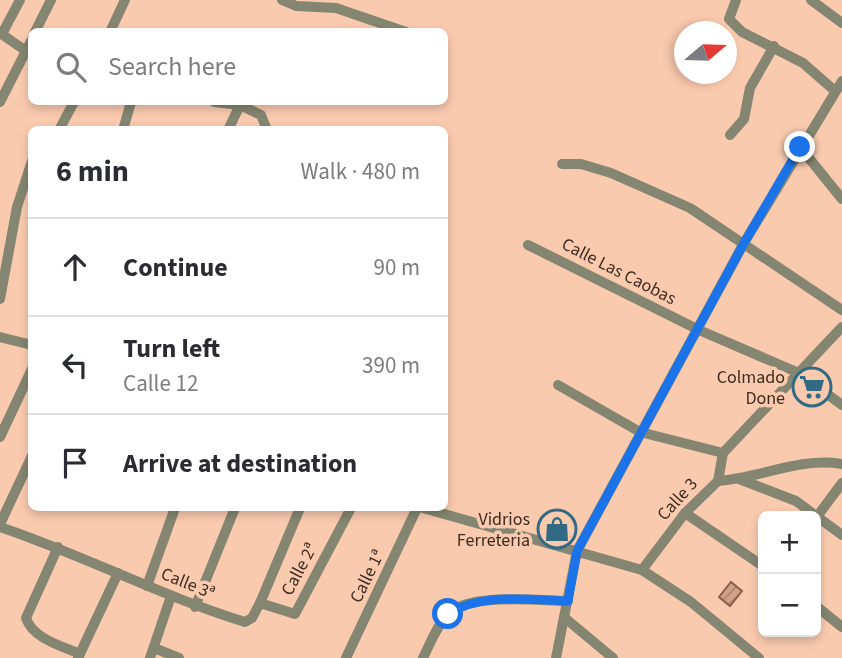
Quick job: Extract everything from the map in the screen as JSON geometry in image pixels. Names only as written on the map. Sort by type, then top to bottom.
[{"type":"street","points":[[20,0],[1,33],[26,51]]},
{"type":"street","points":[[37,28],[51,0]]},
{"type":"street","points":[[112,28],[125,0]]},
{"type":"street","points":[[282,0],[286,4],[311,9],[336,8],[394,28]]},
{"type":"street","points":[[736,0],[729,19],[742,32],[803,63],[835,92]]},
{"type":"street","points":[[811,0],[842,23]]},
{"type":"street","points":[[730,135],[744,119],[750,88],[774,46]]},
{"type":"street","points":[[0,102],[28,47]]},
{"type":"street","points":[[556,658],[577,551],[744,243],[842,81]]},
{"type":"street","points":[[61,126],[72,105]]},
{"type":"street","points":[[124,126],[130,105]]},
{"type":"street","points":[[230,126],[240,105],[261,115],[265,126]]},
{"type":"street","points":[[800,147],[842,199]]},
{"type":"street","points":[[562,164],[581,164],[611,173],[690,208],[842,310]]},
{"type":"street","points":[[0,299],[18,207],[28,174]]},
{"type":"street","name":"Calle Las Caobas","points":[[528,245],[699,330],[799,373],[842,405]]},
{"type":"street","points":[[558,385],[640,432],[723,453],[842,327]]},
{"type":"street","points":[[0,338],[28,344]]},
{"type":"street","points":[[0,437],[28,378]]},
{"type":"street","name":"Calle 3","points":[[642,570],[685,513],[718,481],[723,453]]},
{"type":"street","points":[[718,481],[739,479],[790,466],[842,464]]},
{"type":"street","points":[[0,526],[28,465]]},
{"type":"street","points":[[739,479],[796,501],[809,511]]},
{"type":"street","points":[[821,512],[842,484]]},
{"type":"street","points":[[148,586],[174,511]]},
{"type":"street","points":[[195,607],[234,511]]},
{"type":"street","points":[[260,603],[299,511]]},
{"type":"street","name":"Calle 2ª","points":[[260,603],[295,614],[349,511]]},
{"type":"street","name":"Calle 1ª","points":[[346,658],[398,554],[416,511]]},
{"type":"street","points":[[435,511],[642,570],[691,602],[759,658]]},
{"type":"street","points":[[685,513],[758,563]]},
{"type":"street","points":[[821,520],[842,535]]},
{"type":"street","name":"Calle 3ª","points":[[0,526],[58,547],[195,607],[245,622],[252,618],[260,603]]},
{"type":"street","points":[[58,547],[26,618],[29,627],[79,656],[118,573]]},
{"type":"street","points":[[171,596],[152,653],[179,658]]},
{"type":"street","points":[[423,658],[448,614],[458,607],[494,600],[568,601]]},
{"type":"street","points":[[821,610],[842,627]]},
{"type":"street","points":[[565,618],[613,658]]},
{"type":"building","name":"Vidrios Ferreteria","points":[[552,520],[564,522],[562,537],[550,535]]},
{"type":"building","points":[[731,582],[742,591],[730,606],[719,597]]},
{"type":"place","name":"Colmado Done","points":[[812,387]]},
{"type":"place","name":"Vidrios Ferreteria","points":[[557,529]]},
{"type":"route","points":[[448,614],[470,603],[494,600],[568,601],[577,551],[744,243],[800,147]]}]
